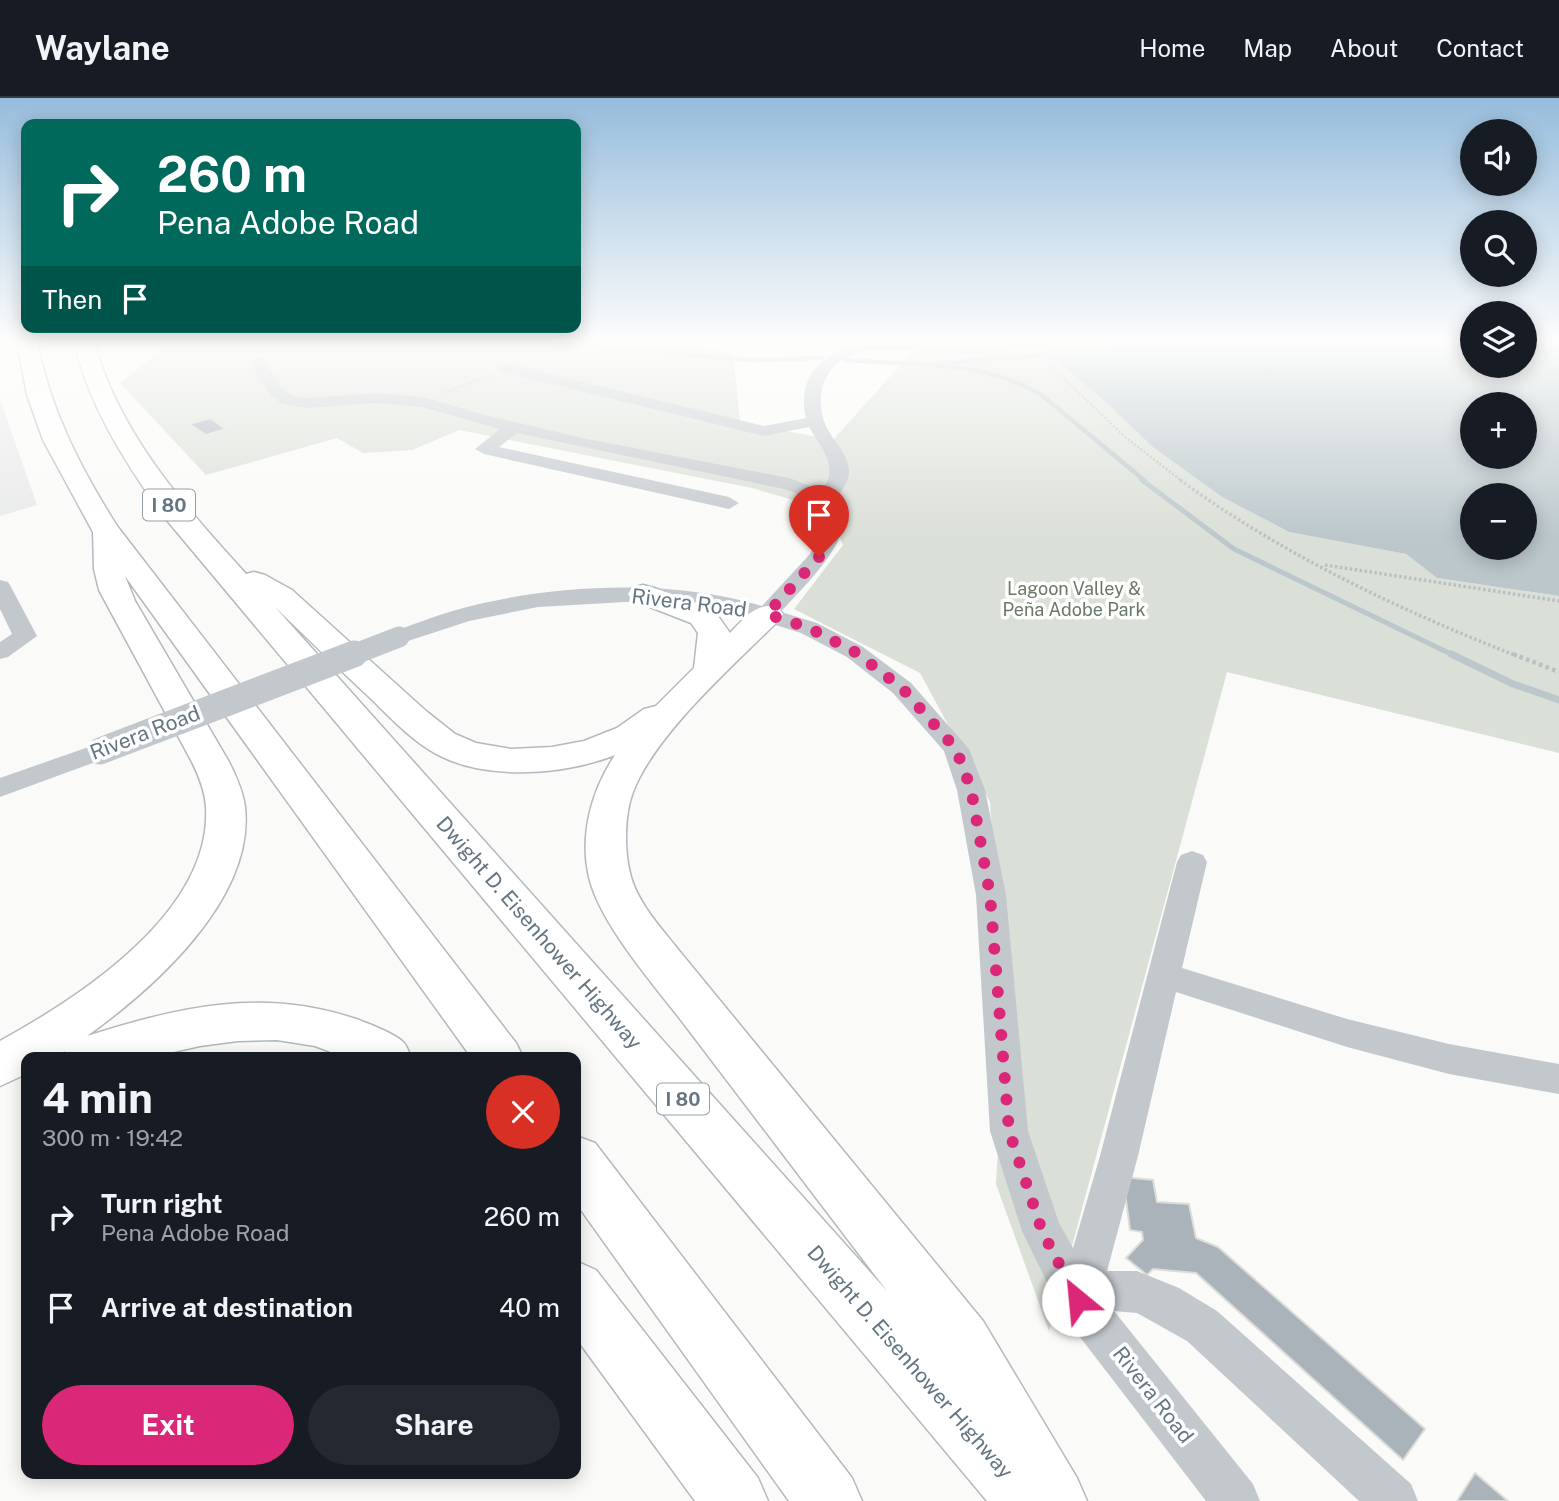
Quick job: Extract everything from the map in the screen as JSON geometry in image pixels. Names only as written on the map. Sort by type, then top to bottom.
[{"type":"highway","points":[[41,407],[52,438],[105,529],[495,1052]]},
{"type":"highway","name":"Dwight D. Eisenhower Highway","points":[[108,407],[121,435],[170,506],[1030,1501]]},
{"type":"highway","points":[[22,1052],[83,1015],[122,985],[156,953],[182,924],[204,891],[219,857],[226,831],[226,808],[219,782],[203,747],[113,588],[105,529]]},
{"type":"highway","points":[[214,558],[281,596],[413,719],[442,742],[468,753],[511,761],[592,751],[630,736],[694,686],[714,633],[702,616],[643,594]]},
{"type":"highway","points":[[767,614],[694,686],[628,764],[613,794],[606,834],[610,877],[627,914],[962,1342],[1054,1501]]},
{"type":"highway","points":[[102,1052],[170,1030],[223,1021],[270,1020],[324,1028],[364,1041],[380,1052]]},
{"type":"highway","points":[[0,1065],[21,1052]]},
{"type":"highway","points":[[0,1086],[21,1079]]},
{"type":"highway","points":[[581,1167],[829,1501]]},
{"type":"highway","points":[[581,1297],[735,1501]]},
{"type":"street","points":[[444,407],[514,427],[789,484],[826,498],[834,506],[834,528],[819,557],[767,614]]},
{"type":"street","points":[[666,407],[764,431],[815,421]]},
{"type":"street","points":[[813,407],[815,421],[839,465],[838,484],[826,498]]},
{"type":"street","points":[[514,427],[484,449],[729,503]]},
{"type":"street","points":[[686,494],[764,431]]},
{"type":"street","points":[[0,587],[25,636],[0,652]]},
{"type":"street","name":"Rivera Road","points":[[0,788],[400,637],[503,605],[572,597],[643,594],[719,603],[767,614],[809,628],[855,652],[902,688],[956,749],[971,789],[990,895],[1009,1131],[1042,1231],[1078,1300],[1236,1501]]},
{"type":"street","points":[[1078,1300],[1119,1156],[1192,862]]},
{"type":"street","points":[[1164,975],[1347,1033],[1449,1059],[1559,1079]]},
{"type":"street","points":[[1078,1300],[1114,1290],[1137,1292],[1164,1303],[1202,1326],[1394,1501]]},
{"type":"path","points":[[1095,407],[1173,475],[1257,530],[1436,621],[1559,672]]},
{"type":"path","points":[[1320,564],[1559,601]]},
{"type":"shaded area","points":[[0,407],[3,407],[37,505],[0,516]]},
{"type":"shaded area","points":[[1111,407],[1460,407],[1460,469],[1537,469],[1537,407],[1559,407],[1559,596],[1437,578],[1406,554],[1289,532],[1222,497],[1154,448]]},
{"type":"green space","name":"Lagoon Valley & Peña Adobe Park","points":[[143,407],[739,407],[740,422],[833,440],[862,407],[1111,407],[1154,448],[1222,497],[1289,532],[1406,554],[1437,578],[1559,596],[1559,753],[1227,672],[1049,1331],[996,1184],[1005,1023],[990,802],[920,673],[794,609],[843,545],[828,510],[752,488],[459,430],[412,450],[363,453],[337,438],[206,475]]},
{"type":"building","points":[[210,418],[226,429],[206,435],[189,424]]},
{"type":"building","points":[[1123,1177],[1153,1180],[1157,1202],[1189,1204],[1196,1238],[1218,1247],[1425,1429],[1403,1460],[1196,1273],[1153,1269],[1147,1275],[1126,1258],[1143,1240],[1142,1232],[1130,1230]]},
{"type":"building","points":[[1475,1473],[1508,1501],[1457,1501]]},
{"type":"waterway","points":[[1057,407],[1145,481]]},
{"type":"waterway","points":[[1142,480],[1234,549],[1455,656]]},
{"type":"waterway","points":[[1451,654],[1513,684],[1559,700]]},
{"type":"route","points":[[819,557],[767,614],[809,628],[855,652],[902,688],[956,749],[971,789],[990,895],[1009,1131],[1042,1231],[1078,1300]]}]
